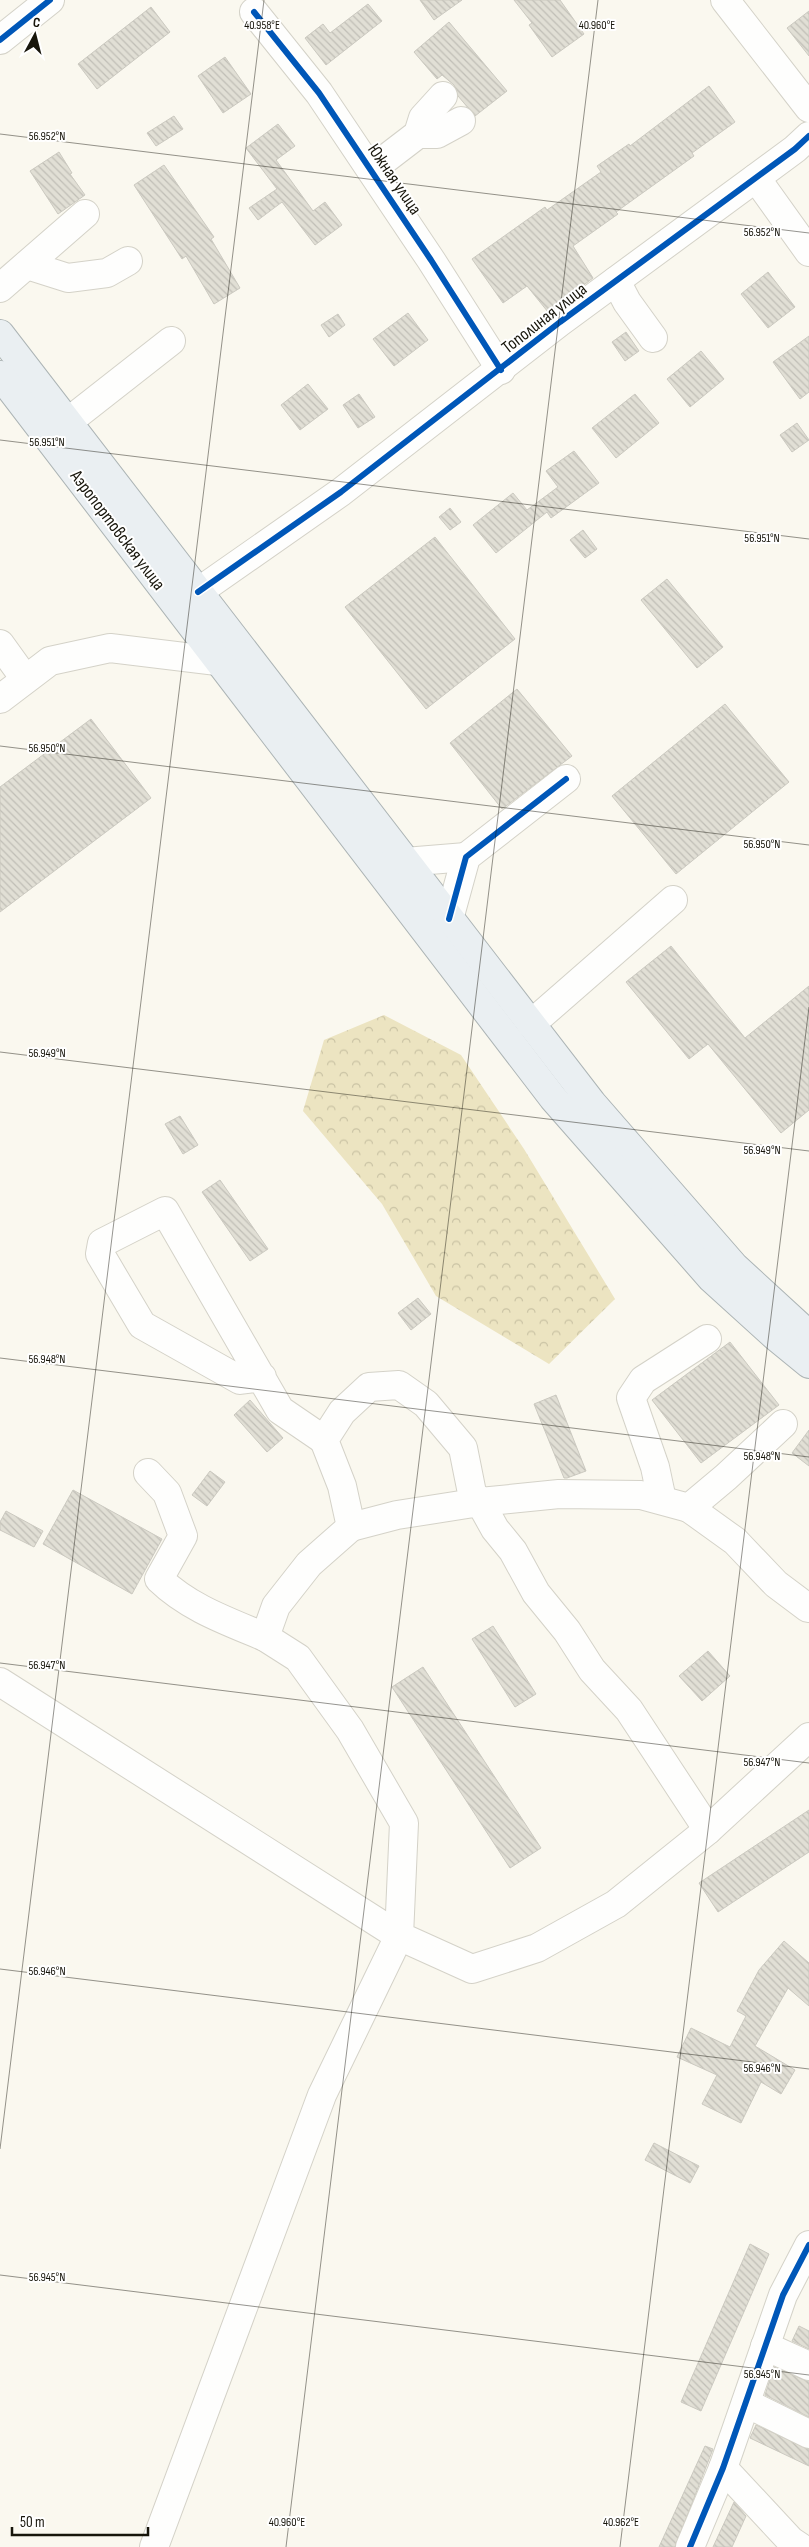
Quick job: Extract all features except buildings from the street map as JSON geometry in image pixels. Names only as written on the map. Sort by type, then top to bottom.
[{"type":"main road","name":"Аэропортовская улица","points":[[0,334],[592,1103],[734,1266],[809,1335]]},
{"type":"main road","name":"Аэропортовская улица","points":[[0,375],[553,1098],[712,1278],[776,1338],[809,1364]]},
{"type":"street","points":[[0,40],[50,0]]},
{"type":"street","points":[[725,0],[809,108]]},
{"type":"street","name":"Южная улица","points":[[254,12],[319,93],[501,370]]},
{"type":"street","points":[[371,170],[418,134],[423,118],[443,96]]},
{"type":"street","points":[[418,134],[437,134],[461,121]]},
{"type":"street","name":"Тополиная улица","points":[[198,592],[341,492],[616,281],[795,149],[809,136]]},
{"type":"street","points":[[756,178],[809,252]]},
{"type":"street","points":[[0,288],[86,214]]},
{"type":"street","points":[[27,265],[68,278],[107,273],[128,261]]},
{"type":"street","points":[[616,281],[626,302],[653,338]]},
{"type":"street","points":[[69,422],[171,341]]},
{"type":"street","points":[[0,644],[23,676]]},
{"type":"street","points":[[0,700],[50,661],[110,648],[217,661]]},
{"type":"street","points":[[405,862],[466,857],[566,779]]},
{"type":"street","points":[[449,919],[466,857]]},
{"type":"street","points":[[531,1024],[673,900]]},
{"type":"street","points":[[262,1377],[240,1380],[142,1325],[100,1254],[102,1243],[165,1211],[262,1377],[280,1410],[324,1440],[342,1486],[351,1527]]},
{"type":"street","points":[[662,1500],[655,1467],[631,1398],[644,1380],[707,1339]]},
{"type":"street","points":[[324,1440],[342,1412],[369,1387],[399,1385],[426,1404],[463,1448],[472,1493],[480,1502],[495,1529],[513,1552],[536,1593],[567,1631],[592,1670],[629,1710],[708,1830]]},
{"type":"street","points":[[689,1508],[726,1477],[783,1424]]},
{"type":"street","points":[[148,1473],[167,1493],[183,1536],[159,1579],[176,1595],[216,1617],[265,1637],[298,1658],[350,1730],[404,1824],[399,1936],[322,2095],[154,2547]]},
{"type":"street","points":[[265,1637],[276,1606],[309,1564],[351,1527],[397,1514],[480,1502],[559,1494],[641,1495],[689,1508],[735,1541],[776,1584],[809,1608]]},
{"type":"street","points":[[0,1682],[399,1936],[472,1969],[537,1948],[616,1904],[708,1830],[809,1737]]},
{"type":"street","points":[[690,2547],[723,2468],[783,2295],[809,2244]]},
{"type":"street","points":[[766,2346],[809,2366]]},
{"type":"street","points":[[746,2403],[809,2434]]},
{"type":"street","points":[[723,2468],[791,2541],[800,2547]]},
{"type":"green space","points":[[384,1015],[461,1055],[524,1149],[615,1299],[549,1364],[436,1296],[382,1204],[303,1111],[324,1040]]},
{"type":"cycle path","points":[[0,40],[50,0]]},
{"type":"cycle path","points":[[254,12],[319,93],[431,260],[501,370]]},
{"type":"cycle path","points":[[198,592],[341,492],[560,322],[795,149],[809,136]]},
{"type":"cycle path","points":[[449,919],[466,857],[566,779]]},
{"type":"cycle path","points":[[690,2547],[723,2468],[783,2295],[809,2245]]}]
